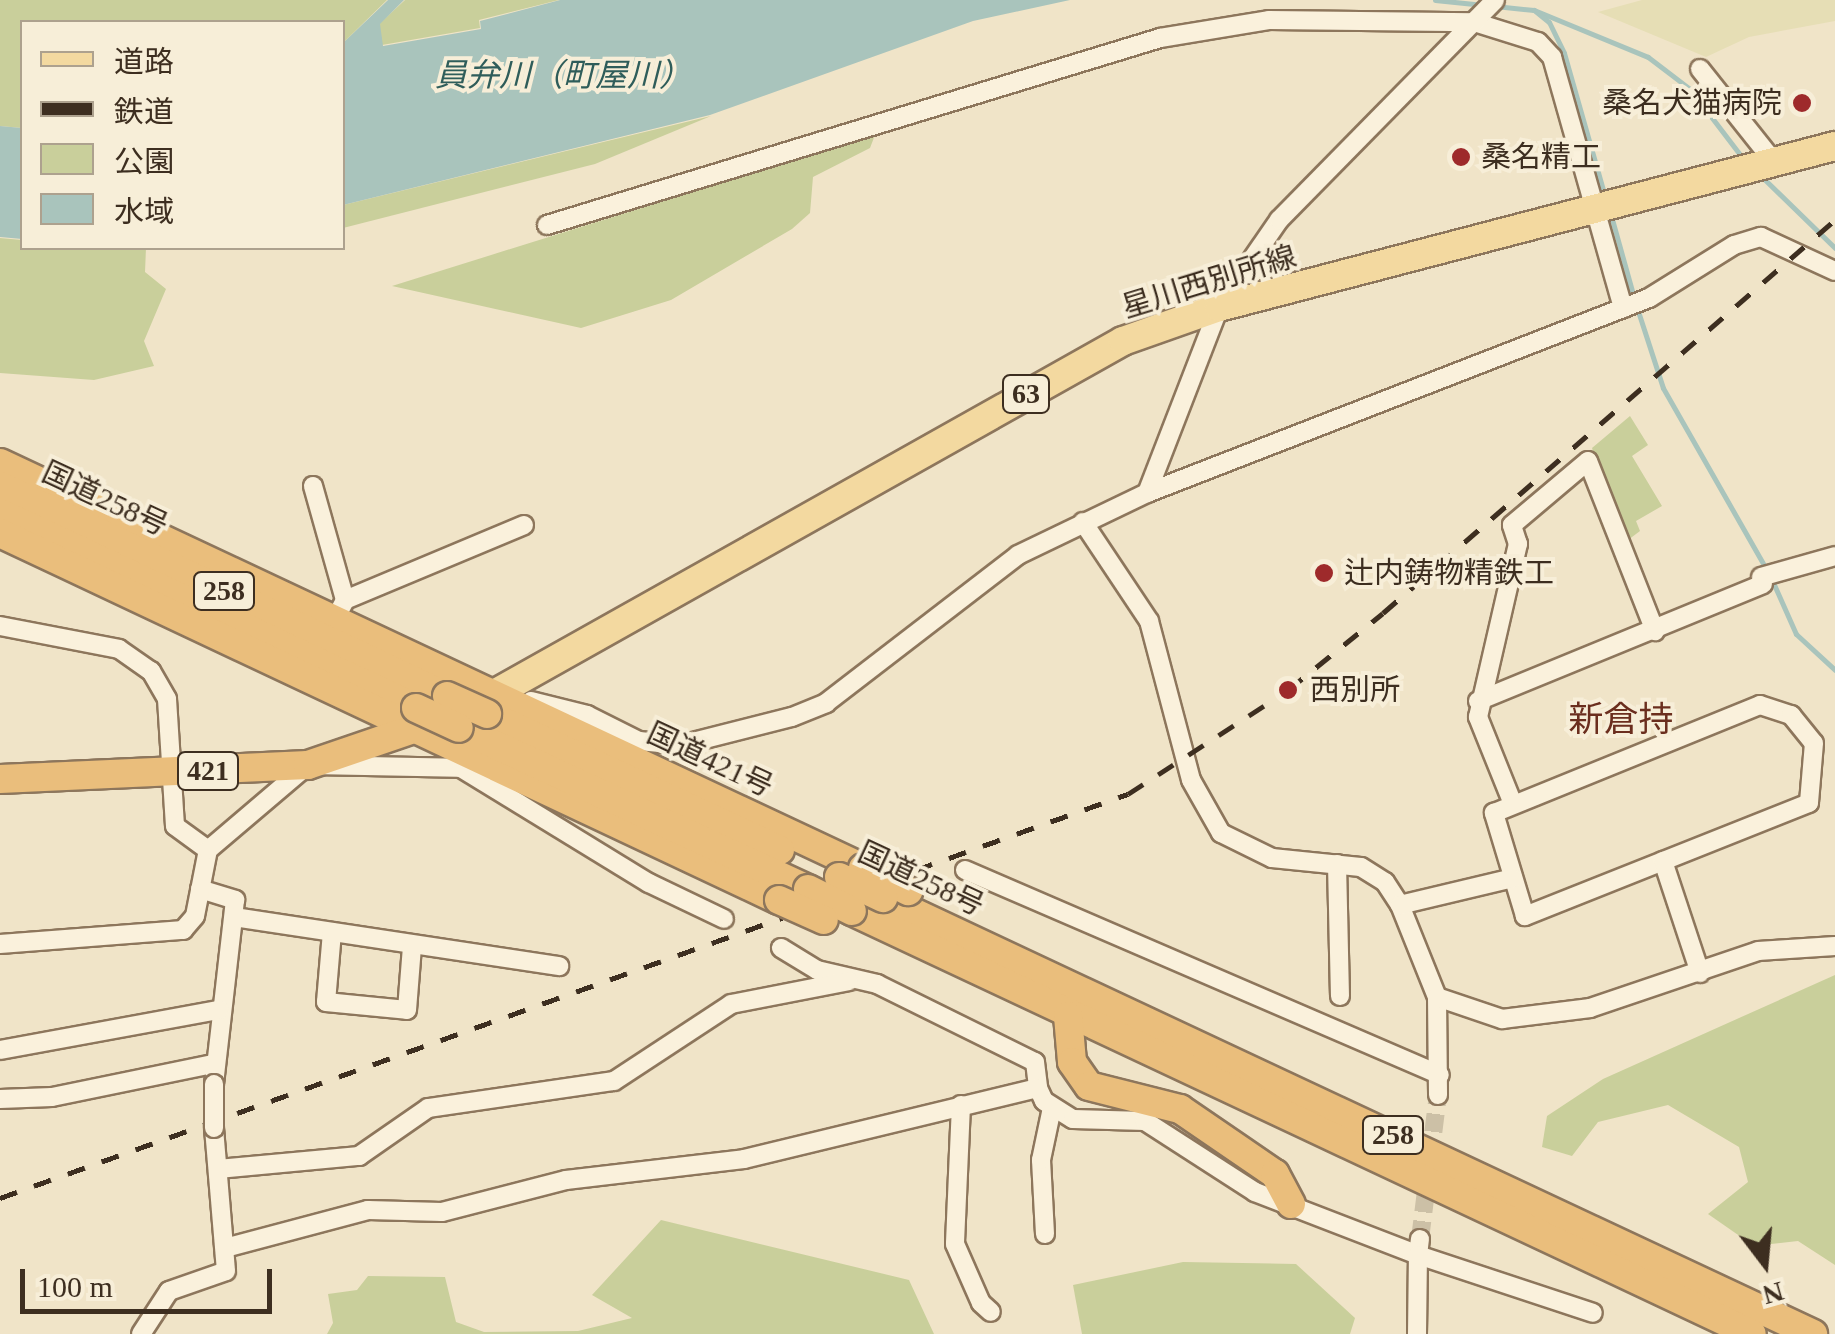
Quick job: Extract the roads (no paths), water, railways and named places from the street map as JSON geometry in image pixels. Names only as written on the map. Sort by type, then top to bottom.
[{"type":"highway","points":[[0,463],[339,610],[492,703]]},
{"type":"highway","name":"国道258号","points":[[0,486],[447,696],[492,703],[896,894],[973,939],[1813,1334]]},
{"type":"highway","name":"国道258号","points":[[0,514],[414,719],[459,728],[1752,1334]]},
{"type":"highway","points":[[0,533],[414,719],[779,900],[824,920],[952,960]]},
{"type":"highway","name":"421","points":[[0,779],[308,765],[414,719],[492,703]]},
{"type":"highway","points":[[1068,1016],[1072,1062],[1089,1086],[1180,1109],[1275,1174],[1291,1204]]},
{"type":"main road","name":"星川西別所線","points":[[492,703],[1123,341],[1218,307],[1835,146]]},
{"type":"street","points":[[1147,493],[1218,307],[1279,220],[1496,0]]},
{"type":"street","points":[[547,225],[1160,38],[1269,20],[1474,22],[1538,42],[1552,57],[1606,207],[1624,308]]},
{"type":"street","points":[[1700,69],[1774,162]]},
{"type":"street","points":[[492,703],[587,715],[653,742],[681,745],[792,718],[826,703],[1018,555],[1147,493],[1646,299],[1734,244],[1761,237],[1835,271]]},
{"type":"street","points":[[1514,804],[1478,717],[1478,701],[1518,544],[1512,525],[1588,461],[1655,631]]},
{"type":"street","points":[[313,486],[339,610],[524,525]]},
{"type":"street","points":[[1083,522],[1149,621],[1191,780],[1208,815],[1232,844],[1250,851],[1372,872],[1400,906],[1437,997],[1438,1095]]},
{"type":"street","points":[[1478,701],[1655,631],[1767,577],[1835,556]]},
{"type":"street","points":[[0,626],[119,649],[151,671],[167,699],[168,774],[175,826],[208,850]]},
{"type":"street","points":[[1760,705],[1791,715],[1814,742],[1809,803],[1525,916],[1494,813],[1514,804],[1760,705]]},
{"type":"street","points":[[0,944],[183,930],[195,916],[208,850],[308,765],[462,768],[649,883],[724,919]]},
{"type":"street","points":[[1663,861],[1700,972]]},
{"type":"street","points":[[1336,864],[1340,996]]},
{"type":"street","points":[[965,870],[1440,1075]]},
{"type":"street","points":[[1400,906],[1513,878]]},
{"type":"street","points":[[141,1334],[169,1291],[226,1271],[214,1128],[213,1064],[234,900],[200,889]]},
{"type":"street","points":[[234,917],[560,966]]},
{"type":"street","points":[[332,932],[326,1002],[407,1010],[412,946]]},
{"type":"street","points":[[1437,997],[1502,1019],[1590,1008],[1790,945],[1835,946]]},
{"type":"street","points":[[781,948],[849,981]]},
{"type":"street","points":[[218,1169],[359,1156],[428,1108],[614,1080],[731,1004],[849,981],[877,984],[1034,1062],[1038,1088],[1052,1108],[1073,1119],[1145,1121],[1255,1192],[1419,1247],[1594,1314]]},
{"type":"street","points":[[0,1050],[220,1010]]},
{"type":"street","points":[[0,1100],[52,1096],[213,1064]]},
{"type":"street","points":[[225,1248],[368,1210],[442,1212],[566,1180],[744,1159],[1038,1088]]},
{"type":"street","points":[[961,1105],[955,1244],[981,1304],[991,1312]]},
{"type":"street","points":[[1045,1234],[1041,1160],[1052,1108]]},
{"type":"street","points":[[1416,1334],[1419,1247]]},
{"type":"water","name":"員弁川（町屋川）","points":[[388,0],[404,0],[380,24],[383,46],[481,29],[480,21],[560,0],[1070,0],[973,21],[710,115],[345,205],[345,41]]},
{"type":"water","points":[[0,126],[20,128],[20,239],[0,237]]},
{"type":"waterway","points":[[1435,0],[1484,5]]},
{"type":"waterway","points":[[1495,6],[1534,10],[1648,57],[1690,89],[1744,160]]},
{"type":"waterway","points":[[1534,10],[1549,22],[1564,53],[1605,197]]},
{"type":"waterway","points":[[1759,174],[1835,248]]},
{"type":"waterway","points":[[1610,212],[1634,298]]},
{"type":"waterway","points":[[1637,308],[1663,388],[1767,570]]},
{"type":"waterway","points":[[1772,580],[1796,634],[1835,670]]},
{"type":"tunnel","points":[[1420,1239],[1438,1095]]},
{"type":"railway","points":[[0,1198],[1128,794],[1288,690],[1383,613],[1835,220]]},
{"type":"place","name":"桑名犬猫病院","points":[[1802,103]]},
{"type":"place","name":"桑名精工","points":[[1461,157]]},
{"type":"place","name":"辻内鋳物精鉄工","points":[[1324,573]]},
{"type":"place","name":"西別所","points":[[1288,690]]},
{"type":"district","name":"新倉持","points":[[1621,720]]}]
